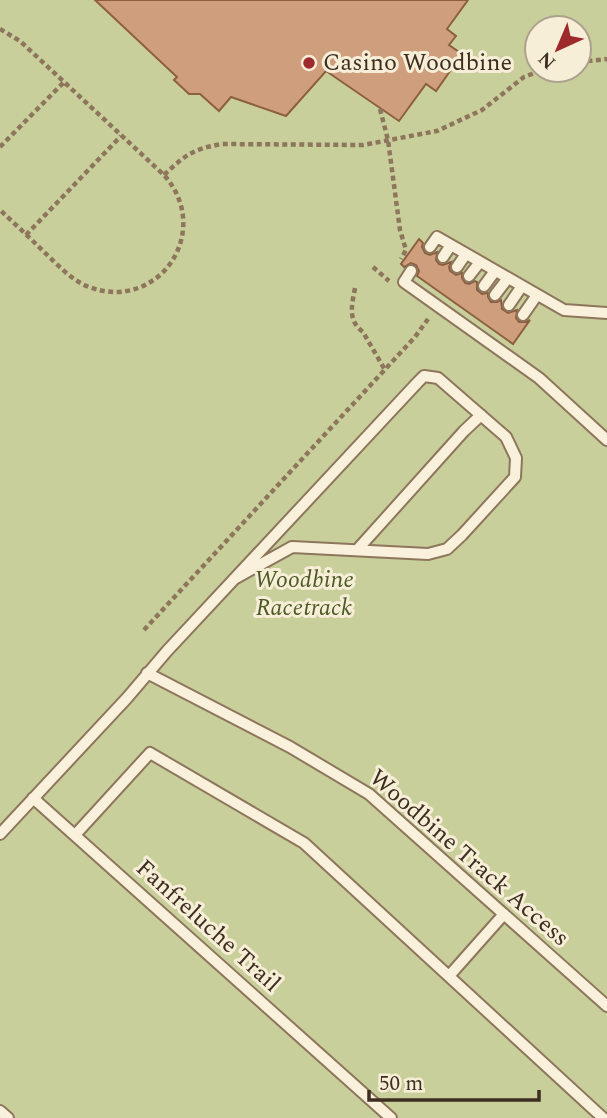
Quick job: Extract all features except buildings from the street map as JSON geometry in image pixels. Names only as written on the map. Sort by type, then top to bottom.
[{"type":"lane","points":[[429,247],[437,237],[564,310],[607,313]]},
{"type":"lane","points":[[443,257],[451,245]]},
{"type":"lane","points":[[457,267],[466,254]]},
{"type":"lane","points":[[469,276],[480,262]]},
{"type":"lane","points":[[411,271],[401,286],[418,292],[539,378],[607,440]]},
{"type":"lane","points":[[484,286],[495,271]]},
{"type":"lane","points":[[495,295],[508,278]]},
{"type":"lane","points":[[418,292],[425,282]]},
{"type":"lane","points":[[509,305],[522,286]]},
{"type":"lane","points":[[432,302],[439,292]]},
{"type":"lane","points":[[523,315],[537,295]]},
{"type":"lane","points":[[444,311],[452,300]]},
{"type":"lane","points":[[458,321],[466,310]]},
{"type":"lane","points":[[470,330],[478,319]]},
{"type":"lane","points":[[485,340],[492,329]]},
{"type":"lane","points":[[499,349],[506,339]]},
{"type":"lane","points":[[0,834],[234,579],[424,376],[438,378],[506,437],[516,458],[515,477],[447,549],[428,554],[292,547],[234,579]]},
{"type":"lane","points":[[357,550],[481,415]]},
{"type":"lane","name":"Woodbine Track Access","points":[[147,673],[290,747],[369,794],[607,1006]]},
{"type":"lane","points":[[75,835],[150,753],[304,843],[603,1118]]},
{"type":"lane","name":"Fanfreluche Trail","points":[[33,798],[391,1118]]},
{"type":"lane","points":[[449,975],[504,914]]},
{"type":"lane","points":[[0,1111],[8,1118]]},
{"type":"path","points":[[0,29],[20,41],[164,175],[174,186],[183,207],[184,229],[179,250],[167,268],[151,282],[130,290],[109,292],[88,287],[69,275],[0,210]]},
{"type":"path","points":[[164,175],[184,156],[202,147],[222,144],[363,145],[437,131],[482,110],[523,78]]},
{"type":"path","points":[[0,147],[64,82]]},
{"type":"path","points":[[380,109],[388,140],[400,230],[406,250],[400,260]]},
{"type":"path","points":[[26,235],[121,136]]},
{"type":"path","points":[[373,267],[388,281],[401,286]]},
{"type":"path","points":[[388,281],[394,271]]},
{"type":"path","points":[[355,288],[351,307],[353,321],[363,332],[385,370]]},
{"type":"path","points":[[144,630],[415,337],[429,319],[419,310]]},
{"type":"green space","name":"Woodbine Racetrack","points":[[0,0],[607,0],[607,1118],[0,1118]]},
{"type":"place","name":"Casino Woodbine","points":[[309,63]]}]
